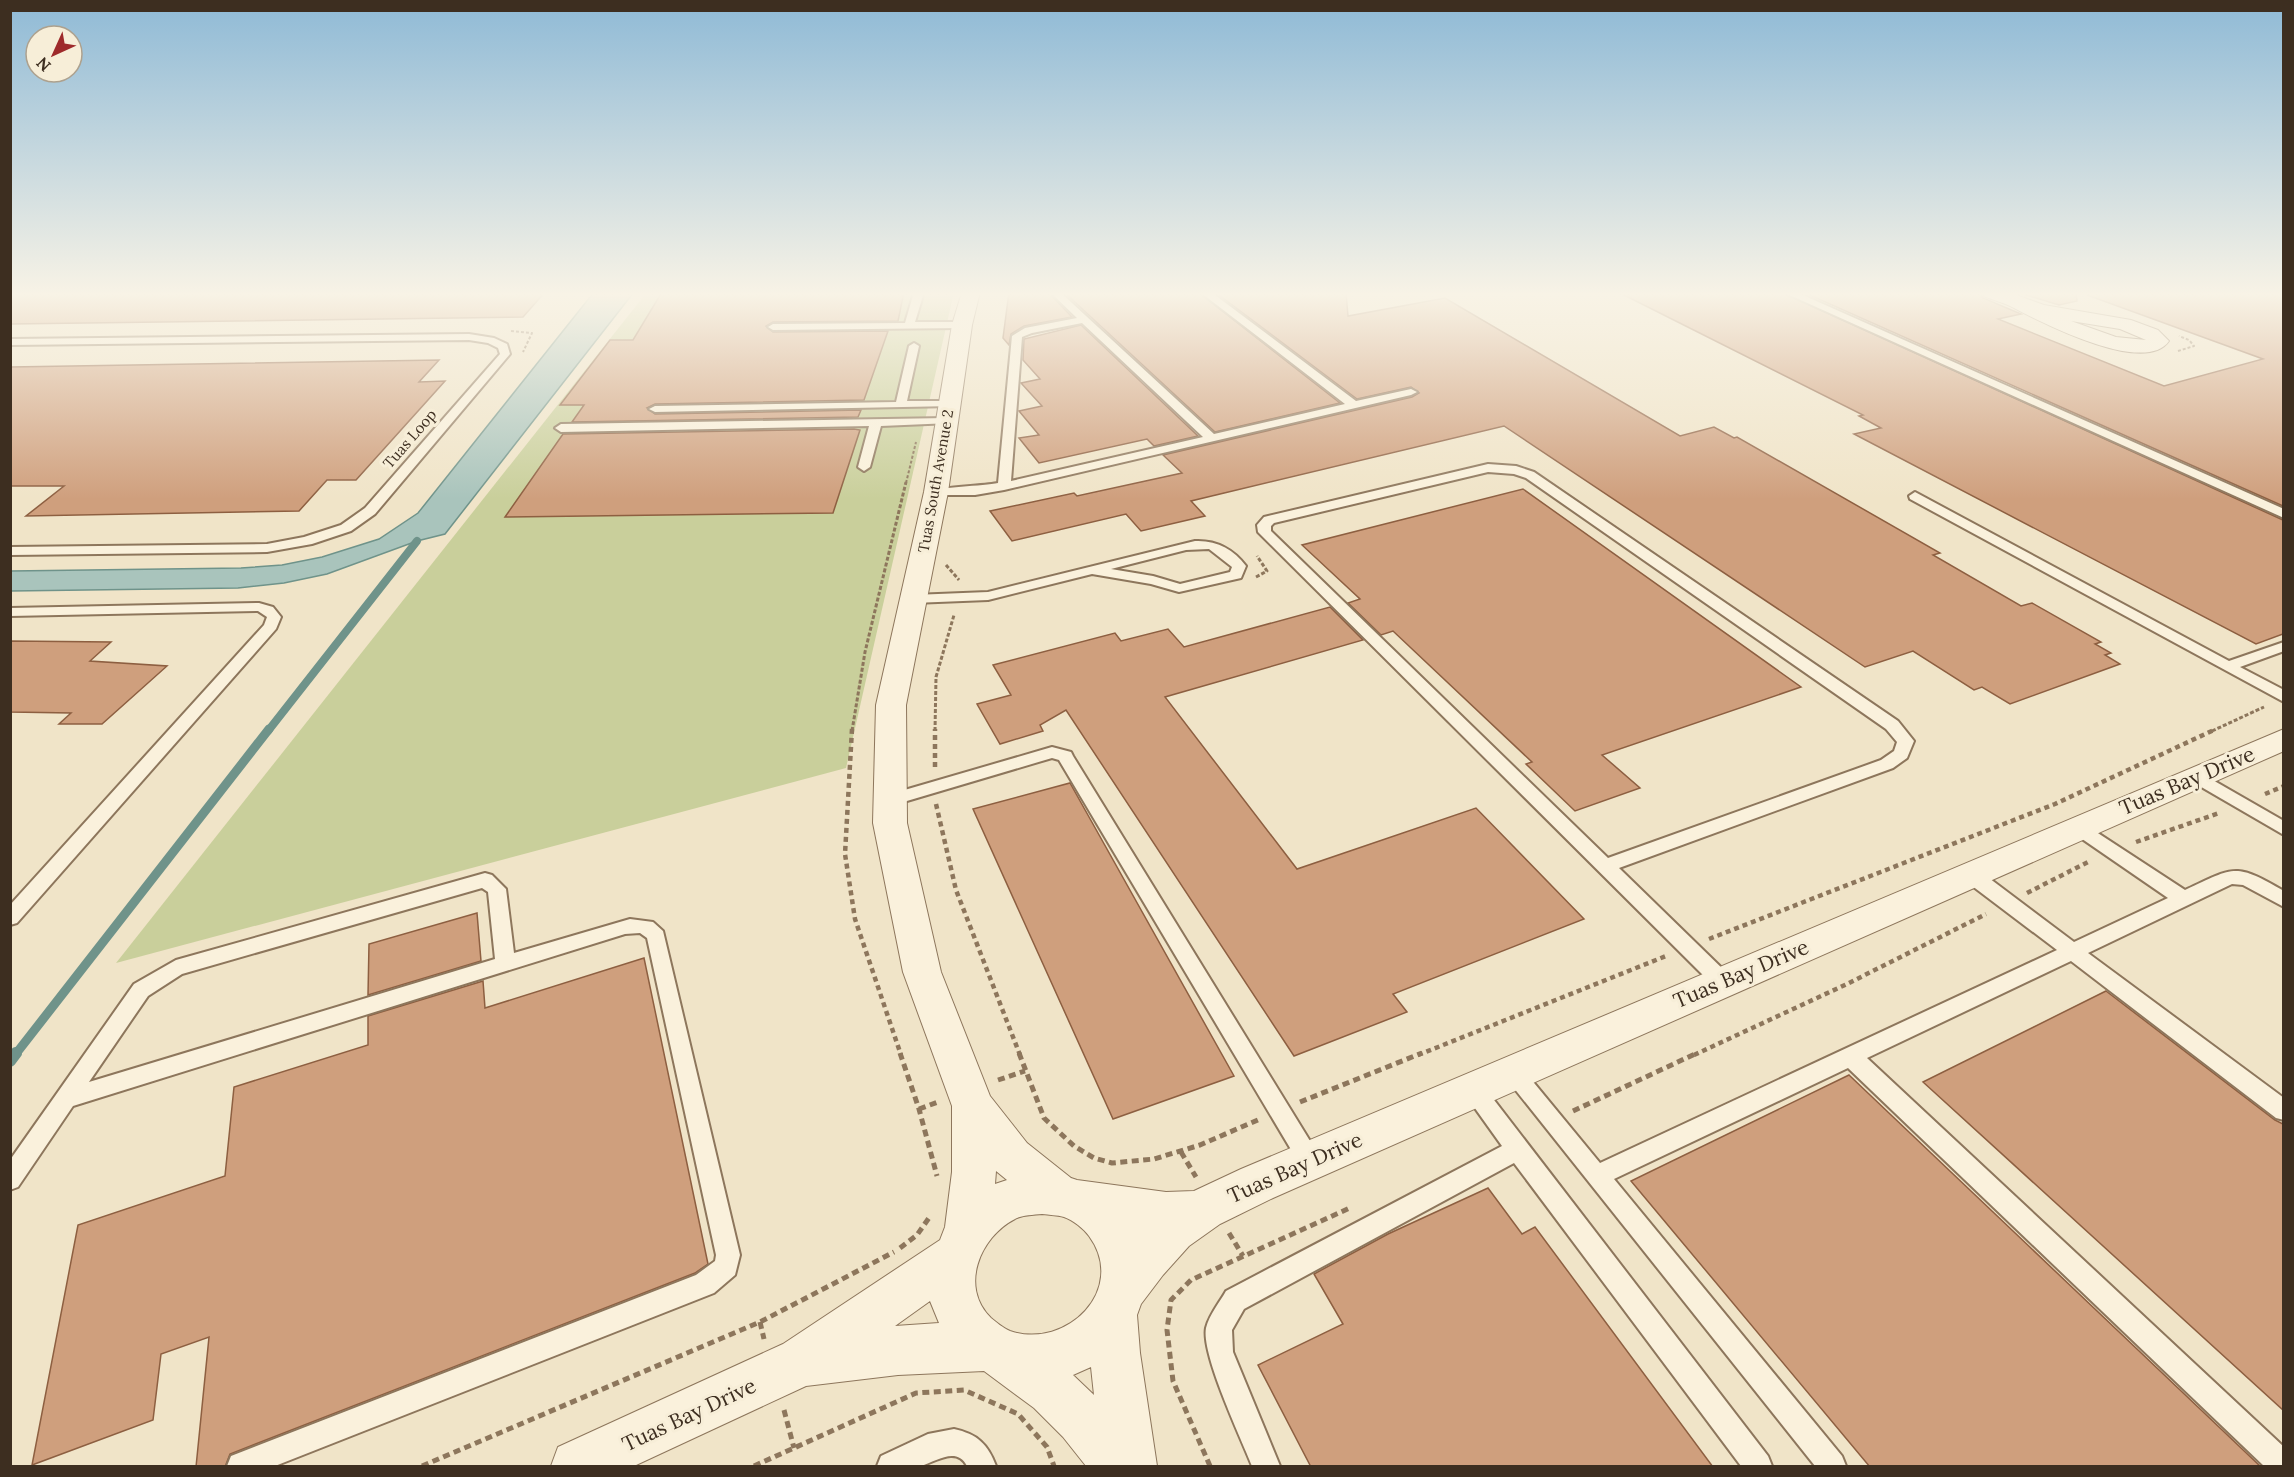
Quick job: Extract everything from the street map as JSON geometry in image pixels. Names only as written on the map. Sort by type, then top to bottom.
[{"type":"street","name":"Tuas South Avenue 2","points":[[956,361],[936,492],[891,705],[890,823],[921,972],[973,1106],[1011,1157],[1066,1196]]},
{"type":"street","name":"Tuas Bay Drive","points":[[1118,1303],[1159,1245],[1199,1212],[1310,1161],[2283,739]]},
{"type":"street","name":"Tuas South Avenue 2","points":[[953,1232],[974,1172],[973,1106]]},
{"type":"street","points":[[1119,1467],[1081,1419],[1052,1390],[969,1331],[957,1311],[951,1284],[953,1232],[1012,1198],[1034,1193],[1066,1196],[1095,1210],[1110,1225],[1120,1243],[1125,1266],[1118,1303],[1114,1361],[1119,1406],[1131,1467]]},
{"type":"street","name":"Tuas Bay Drive","points":[[1066,1196],[1166,1213],[1199,1212]]},
{"type":"street","name":"Tuas Bay Drive","points":[[577,1467],[801,1362],[953,1232]]},
{"type":"street","points":[[995,1350],[1029,1360],[1052,1357],[1075,1350],[1097,1335],[1118,1303]]},
{"type":"street","name":"Tuas Bay Drive","points":[[801,1362],[898,1350],[995,1350]]},
{"type":"lane","name":"Tuas Loop","points":[[10,551],[267,548],[308,541],[346,528],[370,511],[499,361]]},
{"type":"lane","points":[[901,405],[911,361]]},
{"type":"lane","points":[[1004,486],[1015,361]]},
{"type":"lane","points":[[1128,361],[1212,438]]},
{"type":"lane","points":[[1295,361],[1354,405]]},
{"type":"lane","points":[[1941,361],[2283,514]]},
{"type":"lane","points":[[936,492],[975,491],[1004,486],[1411,392]]},
{"type":"lane","points":[[655,410],[901,405],[948,412]]},
{"type":"lane","points":[[561,428],[922,421],[948,412]]},
{"type":"lane","points":[[864,467],[876,422]]},
{"type":"lane","points":[[1605,866],[1887,764],[1901,754],[1906,741],[1892,725],[1523,472],[1488,468],[1269,520],[1264,525],[1265,532],[1688,948],[1723,981]]},
{"type":"lane","points":[[1915,496],[2228,666],[2278,700]]},
{"type":"lane","points":[[913,599],[988,596],[1092,570],[1208,543],[1223,549],[1239,566],[1236,575],[1179,588],[1153,580],[1092,570]]},
{"type":"lane","points":[[10,612],[259,607],[268,610],[274,617],[271,626],[10,918]]},
{"type":"lane","points":[[2228,666],[2283,646]]},
{"type":"lane","points":[[890,800],[1052,752],[1065,756],[1310,1161]]},
{"type":"lane","points":[[2197,777],[2283,829]]},
{"type":"lane","points":[[2078,828],[2184,898]]},
{"type":"lane","points":[[1970,874],[2283,1111]]},
{"type":"lane","points":[[1597,1176],[2230,877],[2237,876],[2258,884],[2283,900]]},
{"type":"lane","points":[[10,1180],[141,990],[151,981],[176,968],[484,880],[497,889],[505,963]]},
{"type":"lane","points":[[66,1099],[625,927],[635,925],[651,929],[656,936],[728,1255],[726,1267],[705,1284],[241,1467]]},
{"type":"lane","points":[[1850,1056],[2283,1466]]},
{"type":"lane","points":[[1513,1073],[1832,1467]]},
{"type":"lane","points":[[1473,1090],[1758,1467]]},
{"type":"lane","points":[[1266,1467],[1220,1352],[1219,1328],[1235,1300],[1518,1149]]},
{"type":"lane","points":[[891,1467],[942,1443],[957,1442],[973,1449],[982,1467]]},
{"type":"path","points":[[922,421],[865,652],[855,708],[845,854],[855,919],[919,1109],[938,1181]]},
{"type":"path","points":[[1688,948],[2055,804],[2278,700]]},
{"type":"path","points":[[2111,850],[2242,804],[2283,786]]},
{"type":"path","points":[[422,1467],[760,1322],[894,1251],[917,1235],[953,1232]]},
{"type":"path","points":[[754,1467],[916,1393],[964,1390],[1018,1414],[1047,1447],[1054,1467]]},
{"type":"green space","points":[[592,361],[938,361],[846,768],[116,963]]},
{"type":"water","points":[[539,361],[580,361],[445,534],[417,541],[327,574],[284,583],[238,588],[11,591],[11,571],[241,568],[282,565],[322,557],[379,539],[418,513]]},
{"type":"building","points":[[438,361],[419,382],[445,381],[356,480],[327,480],[299,511],[26,516],[64,486],[10,486],[10,367]]},
{"type":"building","points":[[594,361],[878,361],[864,400],[655,404],[647,408],[655,414],[861,410],[858,417],[572,422],[584,405],[560,405]]},
{"type":"building","points":[[1024,361],[1119,361],[1198,436],[1154,446],[1147,439],[1039,463],[1019,438],[1039,435],[1019,411],[1042,406],[1021,383],[1040,379]]},
{"type":"building","points":[[1138,361],[1286,361],[1340,403],[1215,432]]},
{"type":"building","points":[[1306,361],[1552,361],[1680,436],[1714,427],[1734,438],[1737,437],[1940,553],[1933,555],[2021,606],[2032,603],[2101,642],[2095,644],[2111,653],[2105,655],[2120,664],[2010,704],[1982,687],[1974,690],[1913,651],[1865,667],[1504,426],[1191,501],[1205,516],[1141,531],[1126,514],[1012,541],[990,511],[1074,493],[1077,496],[1182,473],[1163,455],[1412,397],[1419,393],[1411,387],[1357,399]]},
{"type":"building","points":[[1755,361],[1933,361],[2283,520],[2283,634],[2256,644],[1854,434],[1881,428],[1859,416],[1863,415]]},
{"type":"building","points":[[1958,361],[2102,361],[2164,386],[2256,361],[2283,361],[2283,506]]},
{"type":"building","points":[[860,430],[833,513],[505,517],[563,434]]},
{"type":"building","points":[[1523,489],[1801,687],[1602,755],[1640,788],[1575,811],[1526,764],[1532,762],[1393,631],[1381,635],[1348,603],[1360,599],[1302,545]]},
{"type":"building","points":[[1330,607],[1363,640],[1165,697],[1297,869],[1476,808],[1584,919],[1393,994],[1407,1012],[1294,1056],[1066,710],[1040,725],[1043,731],[1000,744],[977,704],[1011,695],[993,665],[1115,633],[1121,641],[1168,629],[1184,647]]},
{"type":"building","points":[[10,641],[111,642],[90,661],[167,666],[102,724],[59,724],[71,713],[10,712]]},
{"type":"building","points":[[1070,783],[1234,1076],[1113,1119],[973,809]]},
{"type":"building","points":[[477,913],[481,961],[368,995],[369,944]]},
{"type":"building","points":[[644,958],[708,1264],[695,1273],[230,1454],[225,1467],[196,1467],[209,1337],[161,1354],[153,1420],[32,1465],[78,1225],[225,1176],[234,1087],[368,1045],[368,1016],[483,981],[485,1008]]},
{"type":"building","points":[[2106,991],[2283,1124],[2283,1410],[1923,1082]]},
{"type":"building","points":[[1849,1075],[2261,1467],[1870,1467],[1631,1181]]},
{"type":"building","points":[[1488,1188],[1522,1234],[1535,1227],[1713,1467],[1311,1467],[1258,1365],[1343,1324],[1314,1274],[1388,1234]]},
{"type":"waterway","points":[[268,731],[417,541]]},
{"type":"waterway","points":[[15,1055],[269,729]]},
{"type":"waterway","points":[[10,1061],[16,1053]]}]
